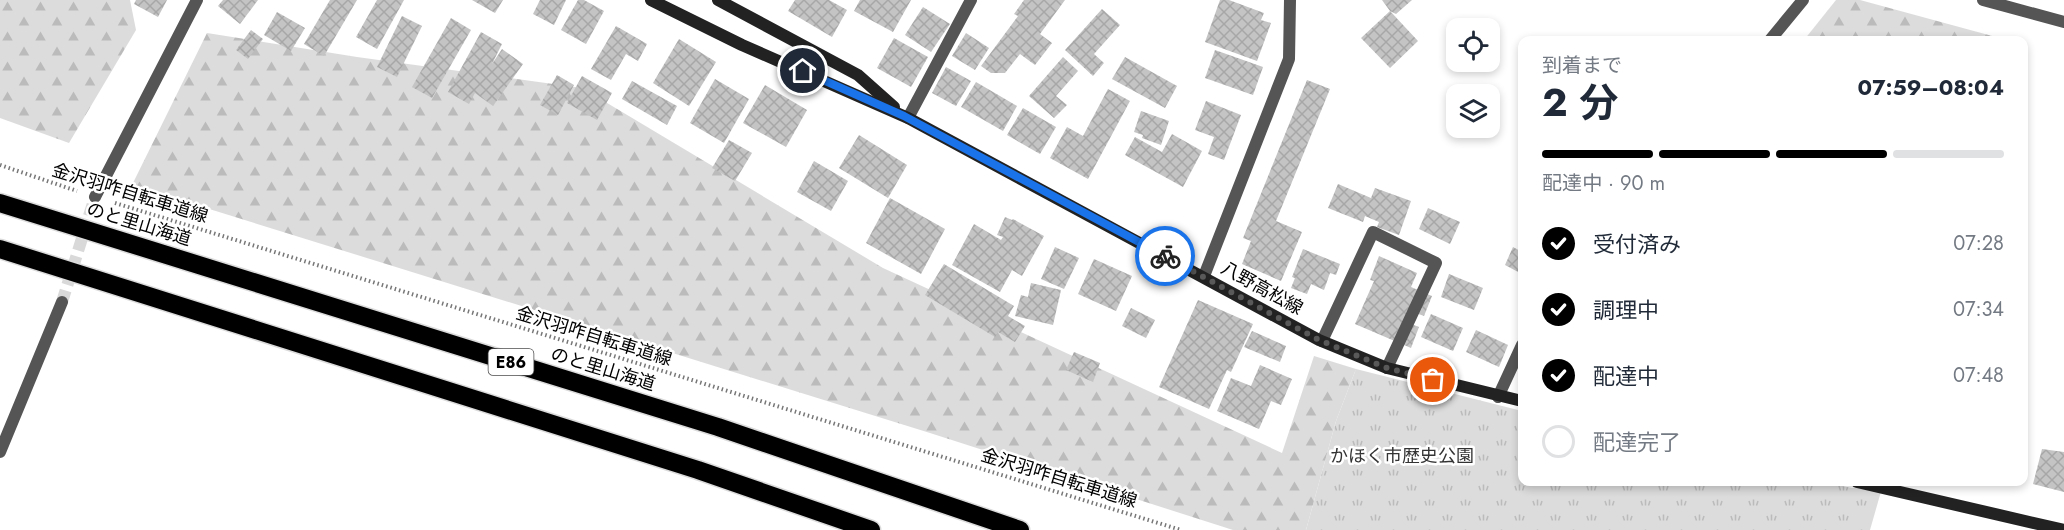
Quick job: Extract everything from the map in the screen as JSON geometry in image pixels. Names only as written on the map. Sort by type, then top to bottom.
[{"type":"highway","name":"のと里山海道","points":[[0,203],[718,426],[1020,530]]},
{"type":"highway","points":[[0,249],[698,470],[871,530]]},
{"type":"main road","name":"八野高松線","points":[[651,0],[742,45],[906,117],[1322,341],[1387,368],[1518,400]]},
{"type":"main road","name":"八野高松線","points":[[718,0],[858,75],[906,117]]},
{"type":"main road","points":[[1874,486],[2064,530]]},
{"type":"street","points":[[95,196],[197,0]]},
{"type":"street","points":[[906,117],[971,0]]},
{"type":"street","points":[[1204,276],[1289,58],[1290,0]]},
{"type":"street","points":[[1773,36],[1803,0]]},
{"type":"street","points":[[1983,0],[2064,22]]},
{"type":"street","points":[[1322,341],[1373,232],[1436,263],[1387,368]]},
{"type":"street","points":[[0,452],[62,302]]},
{"type":"street","points":[[1498,396],[1518,354]]},
{"type":"path","name":"金沢羽咋自転車道線","points":[[0,165],[1182,530]]},
{"type":"green space","points":[[0,0],[130,0],[136,30],[69,143],[0,118]]},
{"type":"green space","points":[[1836,0],[1860,0],[1992,36],[1807,36]]},
{"type":"green space","points":[[207,33],[357,57],[582,88],[883,268],[1282,453],[1314,356],[1356,369],[1336,421],[1306,530],[1233,530],[930,433],[132,185]]},
{"type":"green space","name":"かほく市歴史公園","points":[[1356,369],[1518,410],[1518,486],[1882,488],[1870,530],[1306,530],[1336,421]]},
{"type":"building","points":[[136,0],[167,0],[158,17],[134,4]]},
{"type":"building","points":[[223,0],[258,0],[240,24],[218,6]]},
{"type":"building","points":[[330,0],[357,0],[324,56],[304,44]]},
{"type":"building","points":[[377,0],[404,0],[377,49],[356,37]]},
{"type":"building","points":[[472,0],[503,0],[495,13]]},
{"type":"building","points":[[540,0],[566,0],[554,25],[533,14]]},
{"type":"building","points":[[578,0],[584,0],[604,11],[586,44],[561,30]]},
{"type":"building","points":[[795,0],[829,0],[847,10],[832,37],[788,11]]},
{"type":"building","points":[[860,0],[911,0],[893,32],[854,11]]},
{"type":"building","points":[[1024,0],[1065,0],[1040,34],[1052,43],[1035,65],[1020,54],[1005,73],[991,73],[981,66],[1018,16],[1014,14]]},
{"type":"building","points":[[1220,0],[1229,0],[1264,13],[1261,20],[1271,23],[1257,61],[1205,42]]},
{"type":"building","points":[[1382,0],[1412,0],[1396,14],[1390,11]]},
{"type":"building","points":[[923,7],[950,24],[931,52],[905,35]]},
{"type":"building","points":[[1102,9],[1120,25],[1094,54],[1104,63],[1093,76],[1065,50]]},
{"type":"building","points":[[1390,11],[1418,41],[1390,68],[1361,38]]},
{"type":"building","points":[[277,12],[305,28],[291,51],[264,35]]},
{"type":"building","points":[[402,16],[422,26],[397,77],[377,67]]},
{"type":"building","points":[[451,18],[471,30],[432,98],[412,87]]},
{"type":"building","points":[[616,26],[647,44],[638,61],[626,54],[611,80],[591,69]]},
{"type":"building","points":[[251,30],[263,39],[248,59],[236,50]]},
{"type":"building","points":[[481,32],[502,44],[492,64],[502,49],[523,64],[493,106],[475,93],[469,104],[448,92]]},
{"type":"building","points":[[966,33],[989,48],[975,70],[952,56]]},
{"type":"building","points":[[894,38],[928,57],[911,87],[877,68]]},
{"type":"building","points":[[679,39],[716,62],[689,106],[653,83]]},
{"type":"building","points":[[1215,50],[1263,67],[1253,95],[1205,78]]},
{"type":"building","points":[[1063,57],[1078,71],[1056,96],[1067,105],[1054,118],[1029,96]]},
{"type":"building","points":[[1125,57],[1177,86],[1165,108],[1112,79]]},
{"type":"building","points":[[946,67],[971,81],[956,106],[932,93]]},
{"type":"building","points":[[557,75],[574,85],[558,115],[540,105]]},
{"type":"building","points":[[582,76],[612,93],[597,120],[567,103]]},
{"type":"building","points":[[715,79],[749,99],[724,143],[690,123]]},
{"type":"building","points":[[1307,80],[1330,89],[1276,221],[1302,232],[1281,281],[1242,264],[1251,241],[1243,238]]},
{"type":"building","points":[[632,81],[677,106],[667,125],[622,99]]},
{"type":"building","points":[[976,82],[1017,106],[1003,131],[961,107]]},
{"type":"building","points":[[765,85],[807,110],[786,147],[743,123]]},
{"type":"building","points":[[1108,89],[1130,101],[1088,179],[1050,158],[1067,127],[1083,136]]},
{"type":"building","points":[[1206,101],[1241,115],[1224,160],[1208,154],[1214,137],[1195,130]]},
{"type":"building","points":[[1023,108],[1056,127],[1040,154],[1007,135]]},
{"type":"building","points":[[1141,111],[1169,121],[1161,145],[1142,138],[1143,135],[1134,132]]},
{"type":"building","points":[[1172,134],[1202,151],[1183,187],[1125,155],[1135,137],[1162,152]]},
{"type":"building","points":[[859,135],[907,165],[888,198],[839,168]]},
{"type":"building","points":[[729,140],[752,153],[735,181],[712,168]]},
{"type":"building","points":[[814,161],[848,181],[831,211],[797,192]]},
{"type":"building","points":[[1338,184],[1371,198],[1375,188],[1411,201],[1399,235],[1377,227],[1379,222],[1365,216],[1363,222],[1328,208]]},
{"type":"building","points":[[890,198],[945,229],[921,274],[866,243]]},
{"type":"building","points":[[1428,208],[1460,222],[1450,244],[1419,229]]},
{"type":"building","points":[[1005,217],[1044,236],[1022,276],[1012,270],[1000,292],[952,265],[974,224],[1001,240],[1003,237],[997,235]]},
{"type":"building","points":[[1055,247],[1079,258],[1064,289],[1041,279]]},
{"type":"building","points":[[1513,247],[1518,250],[1518,272],[1505,265]]},
{"type":"building","points":[[1303,249],[1340,264],[1336,275],[1330,273],[1324,290],[1311,284],[1307,294],[1291,288],[1295,278],[1292,277]]},
{"type":"building","points":[[1379,256],[1417,273],[1411,287],[1432,296],[1424,316],[1408,310],[1403,321],[1419,327],[1411,348],[1355,324],[1374,281],[1370,280]]},
{"type":"building","points":[[1094,259],[1132,276],[1116,311],[1078,294]]},
{"type":"building","points":[[944,264],[1014,306],[1008,316],[1025,326],[1015,342],[998,332],[995,337],[925,295]]},
{"type":"building","points":[[1449,274],[1483,288],[1474,310],[1441,297]]},
{"type":"building","points":[[1031,283],[1061,290],[1053,325],[1015,316],[1021,295],[1028,297]]},
{"type":"building","points":[[1198,300],[1253,324],[1231,372],[1227,370],[1209,409],[1159,387]]},
{"type":"building","points":[[1131,308],[1155,320],[1146,338],[1122,326]]},
{"type":"building","points":[[1431,314],[1463,328],[1453,351],[1421,337]]},
{"type":"building","points":[[1476,330],[1508,345],[1499,367],[1466,352]]},
{"type":"building","points":[[1252,331],[1286,346],[1280,362],[1244,347]]},
{"type":"building","points":[[1074,352],[1100,363],[1093,382],[1066,370]]},
{"type":"building","points":[[1260,365],[1292,379],[1281,405],[1271,401],[1259,429],[1217,411],[1231,378],[1251,386]]},
{"type":"building","points":[[2042,449],[2064,452],[2064,492],[2033,484]]},
{"type":"tunnel","points":[[62,302],[95,197]]},
{"type":"way so far","points":[[1165,256],[1319,340],[1387,368],[1433,380]]},
{"type":"route","points":[[803,71],[904,116],[1165,256]]}]
